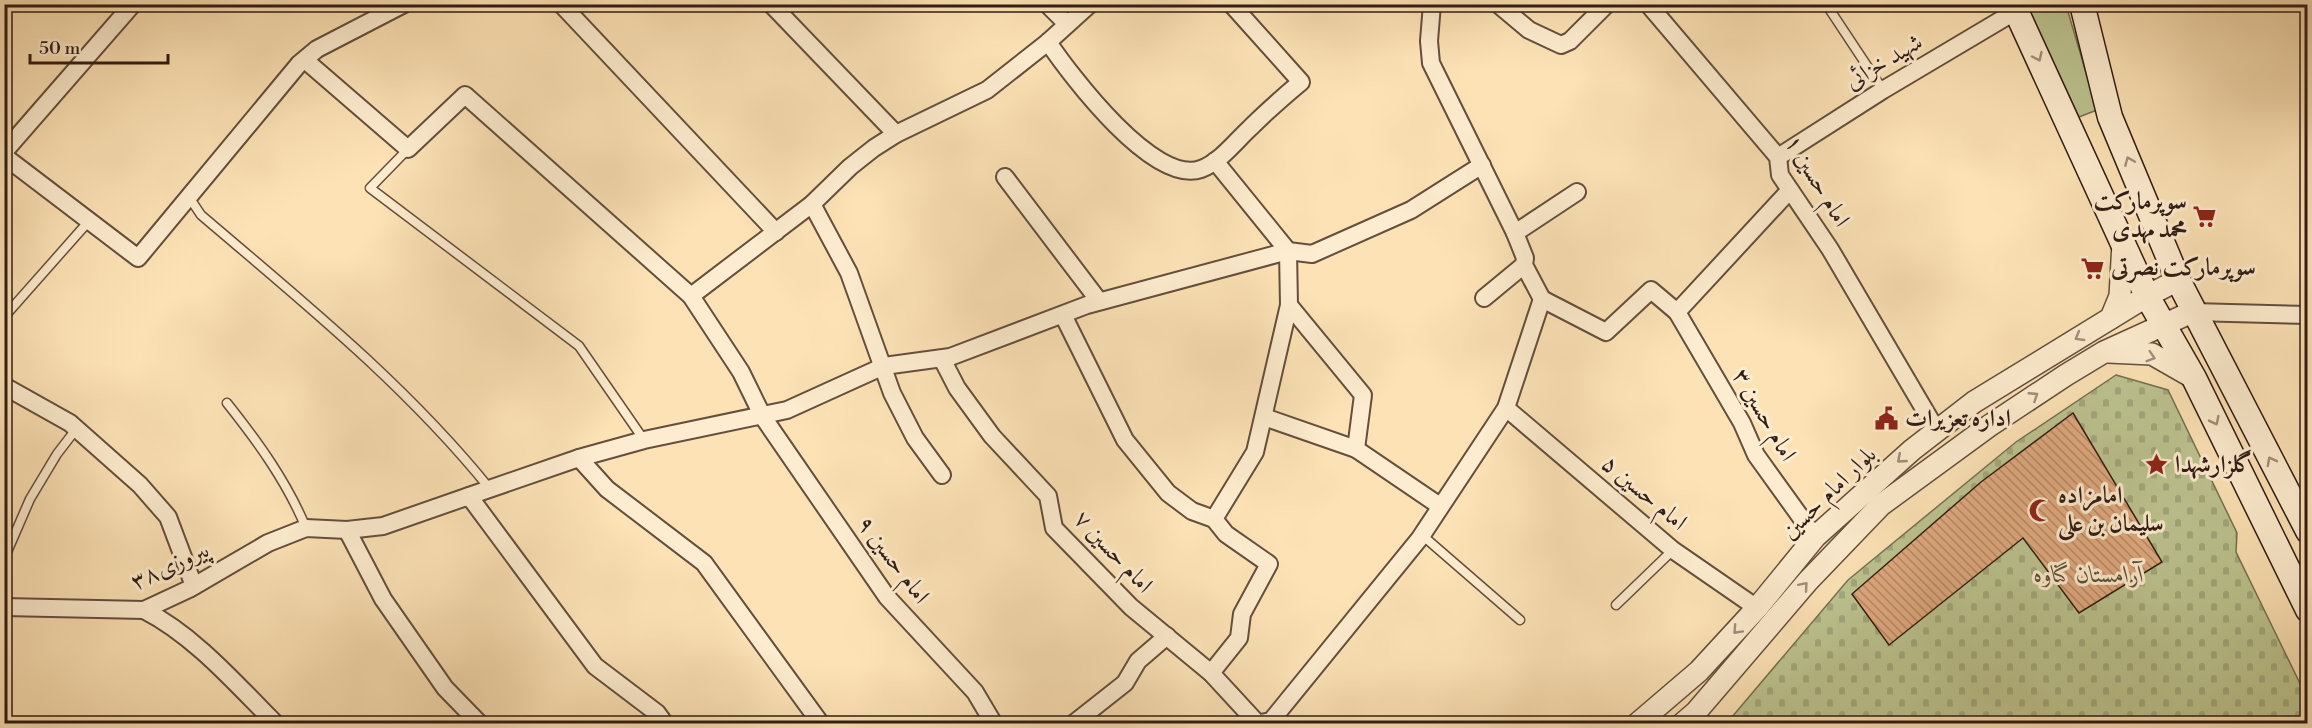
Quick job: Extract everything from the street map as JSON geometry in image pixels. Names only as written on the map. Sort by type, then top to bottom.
[{"type":"main road","points":[[2082,4],[2110,117],[2178,280],[2192,312],[2300,502],[2307,531]]},
{"type":"main road","points":[[2015,8],[2147,296],[2194,378],[2307,610]]},
{"type":"main road","points":[[2074,134],[2110,117]]},
{"type":"street","points":[[133,4],[4,154],[138,258],[305,60],[317,49],[404,4]]},
{"type":"street","points":[[561,4],[776,232]]},
{"type":"street","points":[[771,4],[896,134]]},
{"type":"street","points":[[1047,4],[1066,24]]},
{"type":"street","points":[[691,296],[812,204],[850,166],[896,134],[987,90],[1048,42],[1090,4]]},
{"type":"street","points":[[1257,723],[1271,721],[1421,535],[1506,408],[1542,299],[1524,265],[1525,258],[1515,233],[1431,63],[1429,41],[1432,4]]},
{"type":"street","points":[[1498,4],[1529,30],[1561,45],[1570,41],[1607,4]]},
{"type":"street","name":"امام حسین ۱","points":[[1648,4],[1778,157],[1780,175],[1830,249],[1937,431]]},
{"type":"street","points":[[1048,42],[1081,90],[1145,150],[1167,165],[1189,171],[1215,161],[1301,82],[1233,6]]},
{"type":"street","name":"شهید خزائی","points":[[1778,157],[2015,8]]},
{"type":"street","points":[[305,60],[408,150]]},
{"type":"street","name":"امام حسین ۹","points":[[408,150],[465,95],[691,296],[741,372],[763,417],[887,597],[975,692],[994,723]]},
{"type":"street","points":[[1214,519],[1255,452],[1289,304],[1288,251],[1215,161]]},
{"type":"street","name":"پیروزی۳۸","points":[[4,607],[144,610],[194,586],[268,543],[306,528],[347,530],[383,526],[579,458],[644,440],[763,417],[787,410],[884,366],[942,359],[1099,301],[1288,251],[1312,254],[1411,210],[1482,165]]},
{"type":"street","points":[[1005,177],[1099,301]]},
{"type":"street","points":[[1677,312],[1790,190]]},
{"type":"street","points":[[1515,233],[1577,192]]},
{"type":"street","points":[[812,204],[849,273],[892,393],[915,438],[942,475]]},
{"type":"street","points":[[2111,318],[2120,296],[2123,242]]},
{"type":"street","points":[[1484,298],[1524,265]]},
{"type":"street","name":"بلوار امام حسین","points":[[1637,723],[1699,671],[1757,609],[1815,537],[1857,497],[1937,431],[1974,402],[2147,296],[2178,280]]},
{"type":"street","name":"امام حسین ۳","points":[[1542,299],[1606,332],[1651,290],[1677,312],[1742,423],[1756,455],[1815,537]]},
{"type":"street","points":[[1289,304],[1363,395],[1356,449]]},
{"type":"street","points":[[1682,723],[1696,712],[1808,581],[1881,505],[1989,426],[2104,352],[2192,312],[2307,315]]},
{"type":"street","points":[[1063,315],[1125,440],[1168,493],[1192,511],[1214,519],[1226,534],[1269,564],[1242,614],[1239,638],[1211,673]]},
{"type":"street","points":[[2104,352],[2152,354],[2194,378]]},
{"type":"street","name":"امام حسین ۷","points":[[942,359],[957,388],[992,436],[1048,496],[1054,528],[1131,607],[1211,673],[1257,723]]},
{"type":"street","points":[[4,386],[77,428],[140,485],[168,517],[194,586]]},
{"type":"street","name":"امام حسین ۵","points":[[1506,408],[1673,550],[1757,609]]},
{"type":"street","points":[[1264,417],[1356,449],[1440,506]]},
{"type":"street","points":[[579,458],[607,489],[704,563],[821,723]]},
{"type":"street","points":[[469,496],[596,666],[657,713],[665,723]]},
{"type":"street","points":[[347,530],[383,599],[445,688],[480,723]]},
{"type":"street","points":[[144,610],[164,620],[214,662],[276,723]]},
{"type":"street","points":[[1073,723],[1125,683],[1138,661],[1167,636]]},
{"type":"lane","points":[[1826,4],[1883,90]]},
{"type":"lane","points":[[408,150],[370,188],[579,346],[644,440]]},
{"type":"lane","points":[[189,197],[201,215],[356,347],[454,445],[490,489]]},
{"type":"lane","points":[[4,317],[89,221]]},
{"type":"lane","points":[[227,403],[256,439],[282,479],[306,528]]},
{"type":"lane","points":[[4,559],[30,499],[57,454],[77,428]]},
{"type":"lane","points":[[1421,535],[1520,620]]},
{"type":"lane","points":[[1616,605],[1673,550]]},
{"type":"green space","points":[[2026,5],[2066,5],[2097,110],[2079,117]]},
{"type":"green space","name":"آرامستان گناوه","points":[[2116,375],[2168,390],[2237,533],[2236,552],[2308,700],[2307,724],[1726,724],[1848,580],[2016,442]]},
{"type":"building","name":"امامزاده سلیمان بن علی","points":[[2073,413],[2162,562],[2079,613],[2023,538],[1889,645],[1852,594],[1981,482]]},
{"type":"place","name":"سوپرمارکت محمد مهدی","points":[[2205,216]]},
{"type":"place","name":"سوپرمارکت نصرتی","points":[[2093,268]]},
{"type":"place","name":"اداره تعزیرات","points":[[1887,419]]},
{"type":"place","name":"گلزارشهدا","points":[[2157,465]]},
{"type":"place","name":"امامزاده سلیمان بن علی","points":[[2040,510]]}]
